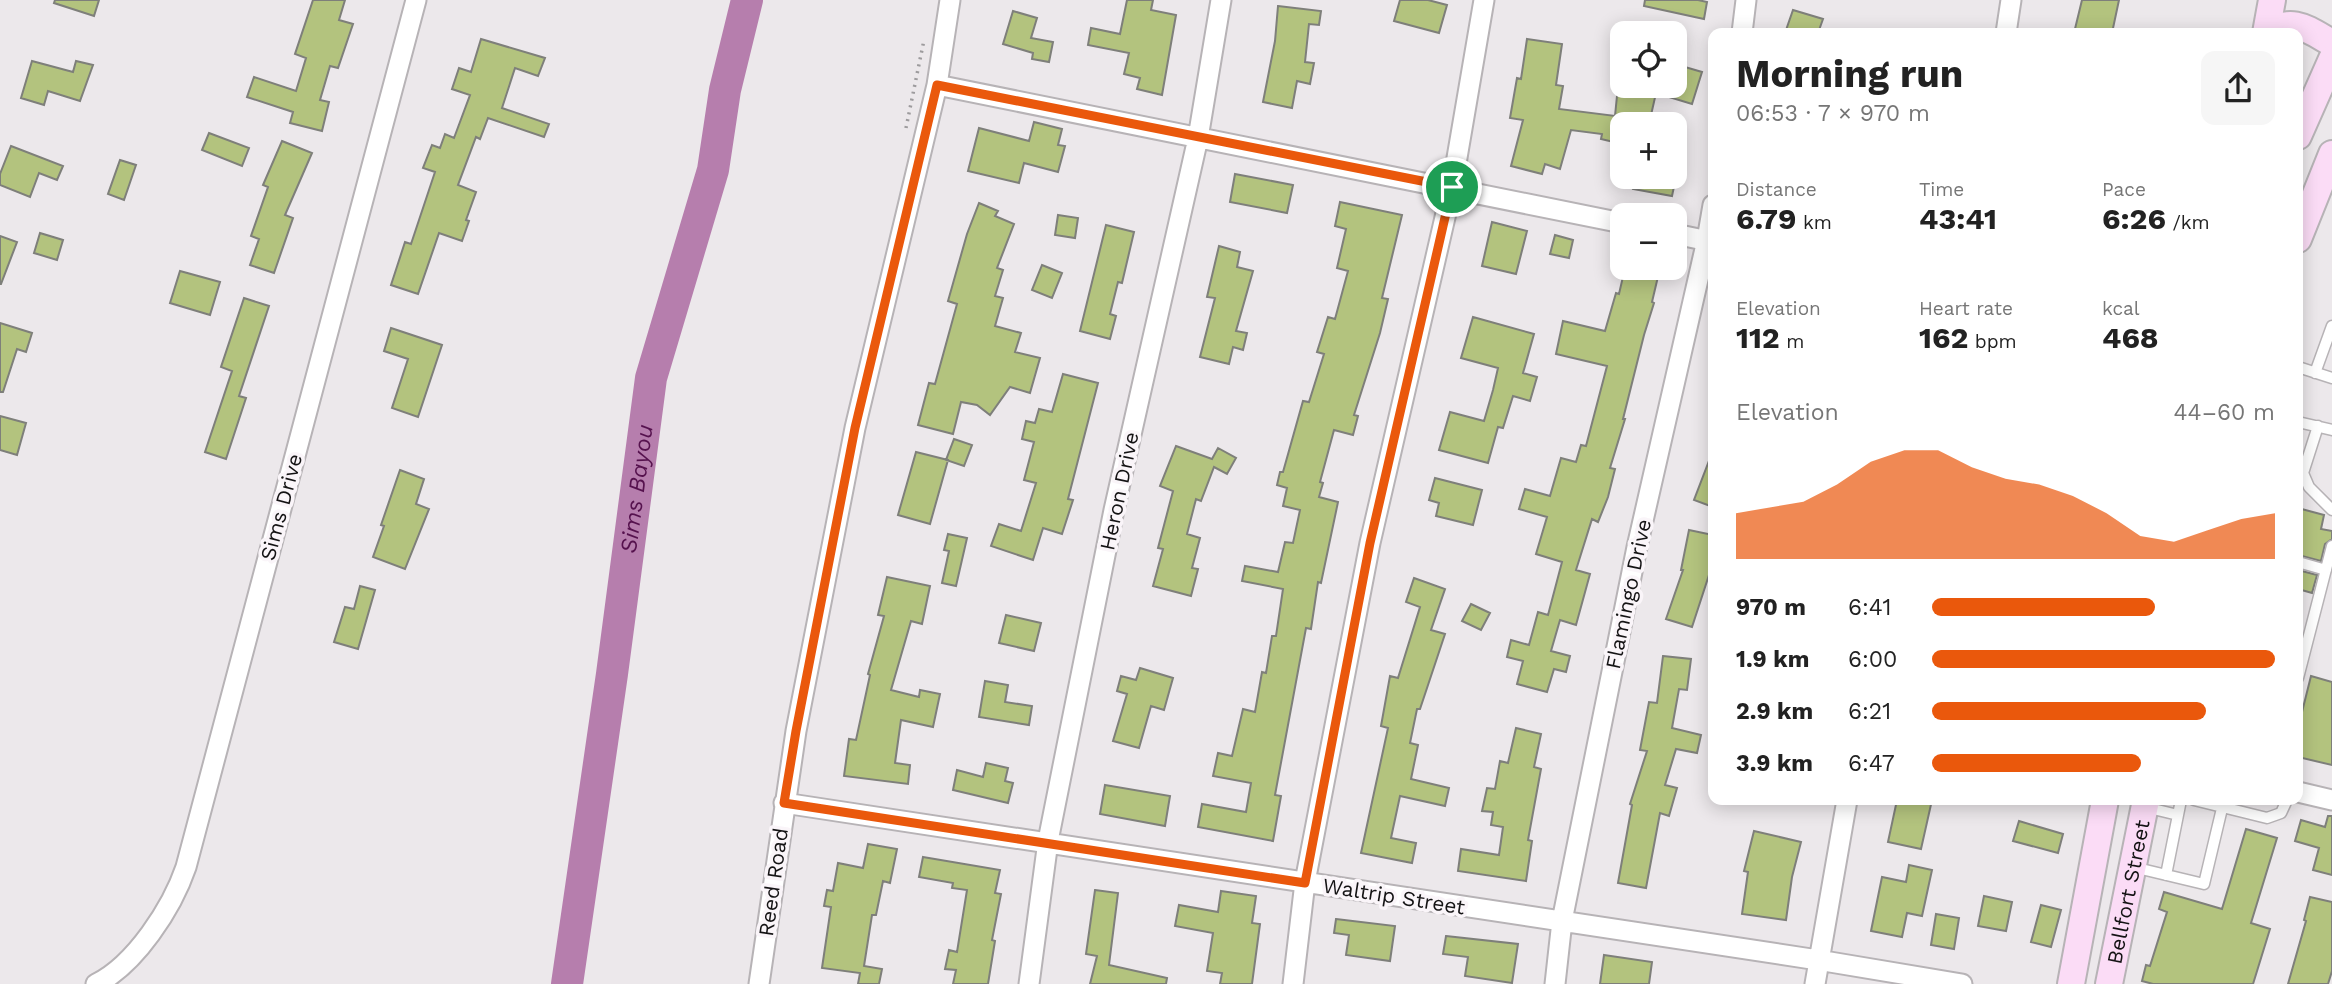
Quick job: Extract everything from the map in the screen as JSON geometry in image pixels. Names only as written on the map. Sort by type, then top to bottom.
[{"type":"main road","points":[[2267,28],[2272,0]]},
{"type":"main road","points":[[2283,0],[2303,27]]},
{"type":"main road","points":[[2274,28],[2290,24],[2303,27],[2332,43]]},
{"type":"main road","points":[[2303,125],[2332,59]]},
{"type":"main road","points":[[2303,226],[2332,154]]},
{"type":"main road","name":"Bellfort Street","points":[[2070,984],[2104,805]]},
{"type":"main road","name":"Bellfort Street","points":[[2109,984],[2145,805]]},
{"type":"street","name":"Sims Drive","points":[[96,984],[113,976],[161,921],[177,892],[186,867],[415,0]]},
{"type":"street","name":"Reed Road","points":[[759,984],[796,731],[855,428],[937,85],[950,0]]},
{"type":"street","name":"Heron Drive","points":[[1030,984],[1048,841],[1114,510],[1198,138],[1221,0]]},
{"type":"street","points":[[1293,984],[1305,883],[1370,543],[1452,187],[1484,0]]},
{"type":"street","points":[[1743,28],[1746,0]]},
{"type":"street","points":[[2007,28],[2011,0]]},
{"type":"street","points":[[937,85],[1610,220]]},
{"type":"street","points":[[1687,236],[1708,241]]},
{"type":"street","name":"Flamingo Drive","points":[[1555,984],[1563,921],[1637,547],[1708,249]]},
{"type":"street","points":[[2303,793],[2332,800]]},
{"type":"street","name":"Waltrip Street","points":[[784,803],[1048,841],[1962,984]]},
{"type":"street","points":[[1815,984],[1846,805]]},
{"type":"lane","points":[[2315,373],[2332,326]]},
{"type":"lane","points":[[2303,369],[2332,378]]},
{"type":"lane","points":[[2303,423],[2332,430]]},
{"type":"lane","points":[[2303,467],[2318,426]]},
{"type":"lane","points":[[2303,476],[2309,487],[2332,510]]},
{"type":"lane","points":[[2303,659],[2332,546]]},
{"type":"lane","points":[[2303,563],[2326,570]]},
{"type":"lane","points":[[2150,805],[2178,815]]},
{"type":"lane","points":[[2166,875],[2180,805]]},
{"type":"lane","points":[[2132,867],[2204,884],[2223,805]]},
{"type":"lane","points":[[2226,805],[2267,818],[2281,813],[2285,805]]},
{"type":"building","points":[[55,0],[99,0],[94,16],[54,3]]},
{"type":"building","points":[[313,0],[345,0],[339,20],[353,24],[338,68],[330,66],[320,100],[329,102],[322,131],[290,123],[293,112],[247,97],[254,77],[296,91],[306,58],[295,54]]},
{"type":"building","points":[[1127,0],[1153,0],[1151,10],[1176,15],[1162,95],[1137,89],[1140,78],[1124,74],[1129,53],[1088,45],[1091,28],[1120,34]]},
{"type":"building","points":[[1400,0],[1428,0],[1447,5],[1439,33],[1394,21]]},
{"type":"building","points":[[1645,0],[1707,2],[1704,19],[1644,6]]},
{"type":"building","points":[[2082,0],[2119,0],[2113,28],[2075,28]]},
{"type":"building","points":[[1278,6],[1321,11],[1319,25],[1309,24],[1305,62],[1314,63],[1310,84],[1297,81],[1292,108],[1263,102],[1275,41]]},
{"type":"building","points":[[1793,10],[1823,19],[1820,28],[1787,28]]},
{"type":"building","points":[[1013,11],[1037,18],[1031,38],[1053,42],[1049,62],[1032,59],[1033,53],[1003,44]]},
{"type":"building","points":[[481,39],[545,58],[538,76],[515,68],[502,108],[549,124],[544,137],[488,118],[480,139],[476,137],[458,185],[476,192],[462,241],[439,233],[418,294],[391,285],[405,242],[411,244],[435,172],[423,168],[432,145],[440,148],[445,134],[454,138],[470,95],[452,89],[459,68],[471,72]]},
{"type":"building","points":[[1527,39],[1562,44],[1556,85],[1563,86],[1559,109],[1610,115],[1610,141],[1601,139],[1602,134],[1571,130],[1560,169],[1545,164],[1542,174],[1511,166],[1523,120],[1510,118],[1517,78],[1521,79]]},
{"type":"building","points":[[32,61],[73,72],[76,61],[93,65],[80,101],[48,91],[44,105],[21,98]]},
{"type":"building","points":[[1687,68],[1702,72],[1692,104],[1672,98],[1687,98]]},
{"type":"building","points":[[1617,98],[1655,98],[1652,112],[1615,112]]},
{"type":"building","points":[[1034,122],[1062,129],[1058,145],[1065,146],[1058,172],[1024,163],[1019,183],[968,171],[979,128],[1029,141]]},
{"type":"building","points":[[209,133],[249,148],[242,166],[202,150]]},
{"type":"building","points":[[282,141],[312,153],[285,215],[293,218],[274,273],[250,265],[259,239],[251,236],[268,187],[263,185]]},
{"type":"building","points":[[11,146],[63,166],[57,180],[39,173],[30,197],[0,185],[0,174]]},
{"type":"building","points":[[120,160],[136,165],[124,200],[108,194]]},
{"type":"building","points":[[1235,174],[1293,185],[1287,213],[1230,202]]},
{"type":"building","points":[[1633,189],[1673,189],[1672,196]]},
{"type":"building","points":[[1340,202],[1402,215],[1382,298],[1388,299],[1354,415],[1358,416],[1353,435],[1334,430],[1320,482],[1323,483],[1319,497],[1338,502],[1321,583],[1318,582],[1311,629],[1306,628],[1275,795],[1281,796],[1273,841],[1198,827],[1202,804],[1246,812],[1251,783],[1213,776],[1218,753],[1232,756],[1243,709],[1255,712],[1262,672],[1266,673],[1272,636],[1276,636],[1283,589],[1242,581],[1245,566],[1278,572],[1285,542],[1293,543],[1300,510],[1283,506],[1287,488],[1277,485],[1303,401],[1309,402],[1324,354],[1317,352],[1328,317],[1335,319],[1348,271],[1337,268],[1346,229],[1335,226]]},
{"type":"building","points":[[979,203],[998,211],[995,216],[1014,224],[997,268],[1003,270],[995,296],[1003,298],[995,326],[1021,333],[1015,352],[1040,358],[1030,393],[1010,387],[990,415],[977,405],[961,402],[953,434],[918,425],[929,383],[935,384],[957,304],[948,301]]},
{"type":"building","points":[[1058,215],[1078,218],[1075,238],[1055,235]]},
{"type":"building","points":[[1492,222],[1527,231],[1516,274],[1482,266]]},
{"type":"building","points":[[1106,225],[1134,232],[1122,283],[1118,282],[1110,314],[1116,316],[1110,339],[1080,331]]},
{"type":"building","points":[[40,233],[63,240],[57,260],[34,253]]},
{"type":"building","points":[[1555,235],[1573,240],[1569,258],[1550,254]]},
{"type":"building","points":[[0,236],[17,242],[1,284],[0,284]]},
{"type":"building","points":[[1219,246],[1240,252],[1237,267],[1253,271],[1236,331],[1247,333],[1243,350],[1233,347],[1229,364],[1200,357],[1215,298],[1207,297]]},
{"type":"building","points":[[1042,265],[1062,273],[1052,298],[1032,290]]},
{"type":"building","points":[[180,271],[220,282],[210,315],[170,303]]},
{"type":"building","points":[[1622,280],[1657,280],[1625,419],[1610,468],[1615,469],[1608,497],[1598,522],[1592,519],[1576,570],[1590,574],[1576,625],[1560,620],[1551,651],[1570,656],[1566,672],[1554,669],[1547,692],[1517,684],[1523,661],[1507,657],[1511,640],[1529,645],[1538,612],[1548,615],[1562,562],[1536,554],[1547,517],[1519,509],[1525,489],[1550,496],[1561,458],[1576,462],[1581,445],[1586,446],[1607,366],[1556,354],[1563,321],[1605,331],[1616,293],[1619,294]]},
{"type":"building","points":[[244,298],[269,306],[239,396],[246,398],[226,459],[205,452],[232,371],[221,367]]},
{"type":"building","points":[[1473,317],[1534,334],[1523,373],[1537,377],[1530,401],[1513,396],[1503,428],[1498,427],[1488,463],[1439,450],[1450,412],[1484,421],[1493,390],[1498,368],[1461,358]]},
{"type":"building","points":[[0,323],[32,333],[26,352],[17,349],[3,392],[0,392]]},
{"type":"building","points":[[391,328],[442,345],[418,417],[392,408],[408,359],[384,351]]},
{"type":"building","points":[[1063,374],[1098,383],[1068,499],[1073,500],[1062,534],[1043,528],[1033,560],[991,546],[999,524],[1021,531],[1036,483],[1024,480],[1034,442],[1022,439],[1026,421],[1035,423],[1039,409],[1052,412]]},
{"type":"building","points":[[0,416],[26,423],[17,455],[0,450]]},
{"type":"building","points":[[954,439],[972,445],[964,466],[946,460]]},
{"type":"building","points":[[1176,446],[1212,459],[1218,448],[1236,458],[1227,474],[1214,467],[1201,501],[1196,499],[1187,534],[1200,538],[1192,568],[1198,569],[1191,596],[1153,586],[1163,549],[1158,548],[1173,491],[1160,486]]},
{"type":"building","points":[[916,452],[948,460],[930,524],[898,515]]},
{"type":"building","points":[[1708,463],[1708,505],[1694,500]]},
{"type":"building","points":[[400,470],[424,479],[416,504],[429,509],[405,569],[373,557]]},
{"type":"building","points":[[1435,478],[1482,490],[1473,525],[1436,516],[1439,503],[1429,500]]},
{"type":"building","points":[[2303,509],[2324,515],[2321,529],[2332,531],[2332,539],[2325,544],[2321,561],[2303,556]]},
{"type":"building","points":[[1689,530],[1708,534],[1708,578],[1692,627],[1666,619],[1681,570]]},
{"type":"building","points":[[948,534],[967,538],[956,586],[942,583],[949,551],[944,550]]},
{"type":"building","points":[[2303,571],[2317,575],[2312,593],[2303,590]]},
{"type":"building","points":[[887,577],[930,586],[922,624],[911,621],[891,690],[919,697],[920,690],[940,694],[933,727],[901,720],[895,763],[910,765],[908,784],[844,776],[849,739],[856,740],[870,675],[868,674],[884,616],[878,615]]},
{"type":"building","points":[[1414,578],[1445,589],[1431,630],[1445,634],[1420,709],[1417,709],[1410,743],[1418,745],[1411,779],[1449,788],[1445,806],[1400,796],[1391,838],[1416,843],[1412,863],[1361,853],[1388,728],[1381,726],[1390,676],[1398,678],[1420,607],[1406,602]]},
{"type":"building","points":[[360,586],[375,590],[358,649],[334,642],[345,607],[354,609]]},
{"type":"building","points":[[1471,604],[1490,613],[1481,630],[1462,621]]},
{"type":"building","points":[[1006,615],[1041,623],[1034,651],[999,643]]},
{"type":"building","points":[[1663,656],[1691,659],[1687,690],[1679,689],[1672,728],[1701,735],[1697,753],[1676,749],[1665,785],[1677,788],[1669,816],[1660,813],[1646,888],[1618,883],[1632,805],[1630,804],[1647,751],[1640,750],[1649,702],[1657,703]]},
{"type":"building","points":[[1140,668],[1173,678],[1164,710],[1151,706],[1139,748],[1113,741],[1127,694],[1117,691],[1121,676],[1136,680]]},
{"type":"building","points":[[2311,676],[2332,682],[2332,765],[2303,758],[2303,708]]},
{"type":"building","points":[[985,681],[1008,685],[1005,702],[1032,706],[1029,725],[979,717]]},
{"type":"building","points":[[1516,728],[1541,734],[1534,767],[1541,769],[1528,840],[1532,841],[1526,881],[1458,871],[1461,849],[1499,855],[1503,827],[1491,825],[1493,812],[1482,811],[1487,788],[1495,789],[1500,761],[1508,763]]},
{"type":"building","points":[[986,763],[1008,768],[1005,781],[1013,783],[1008,803],[953,790],[957,770],[983,777]]},
{"type":"building","points":[[1105,785],[1170,796],[1165,826],[1100,814]]},
{"type":"building","points":[[1896,805],[1931,805],[1921,849],[1888,842]]},
{"type":"building","points":[[2328,816],[2332,816],[2332,875],[2313,870],[2319,848],[2295,841],[2301,820],[2325,827]]},
{"type":"building","points":[[2019,821],[2063,834],[2058,853],[2013,841]]},
{"type":"building","points":[[2246,829],[2277,838],[2251,923],[2270,929],[2253,984],[2153,984],[2142,981],[2146,965],[2150,966],[2167,912],[2159,909],[2164,892],[2222,909]]},
{"type":"building","points":[[1754,831],[1801,842],[1792,877],[1786,920],[1742,914],[1748,872],[1744,871]]},
{"type":"building","points":[[868,844],[897,849],[890,883],[883,881],[876,915],[872,915],[864,966],[882,969],[879,984],[858,984],[860,973],[822,968],[831,907],[824,906],[827,890],[833,891],[838,863],[863,868]]},
{"type":"building","points":[[923,857],[1000,870],[995,893],[1001,894],[992,940],[995,941],[988,984],[953,984],[956,970],[945,969],[949,950],[957,952],[967,890],[952,888],[953,883],[919,877]]},
{"type":"building","points":[[1909,865],[1932,870],[1922,916],[1907,913],[1902,937],[1871,931],[1882,877],[1906,882]]},
{"type":"building","points":[[1095,890],[1118,893],[1109,965],[1167,978],[1166,984],[1090,984],[1097,956],[1086,954]]},
{"type":"building","points":[[1221,891],[1256,896],[1252,923],[1260,924],[1252,984],[1220,984],[1222,973],[1207,971],[1213,933],[1175,926],[1179,905],[1218,912]]},
{"type":"building","points":[[1984,896],[2012,902],[2006,931],[1978,926]]},
{"type":"building","points":[[2310,897],[2332,902],[2332,971],[2328,984],[2288,984],[2306,921],[2304,920]]},
{"type":"building","points":[[2041,905],[2061,910],[2051,947],[2031,942]]},
{"type":"building","points":[[1936,914],[1959,918],[1954,949],[1931,945]]},
{"type":"building","points":[[1336,919],[1395,926],[1390,961],[1346,955],[1349,935],[1334,933]]},
{"type":"building","points":[[1446,936],[1518,944],[1512,983],[1465,976],[1468,957],[1443,954]]},
{"type":"building","points":[[1604,955],[1652,962],[1649,984],[1600,984]]},
{"type":"waterway","name":"Sims Bayou","points":[[567,984],[651,378],[713,170],[725,90],[747,0]]},
{"type":"route","points":[[937,85],[1452,187],[1370,543],[1305,883],[1048,841],[784,803],[855,428],[937,85]]}]
